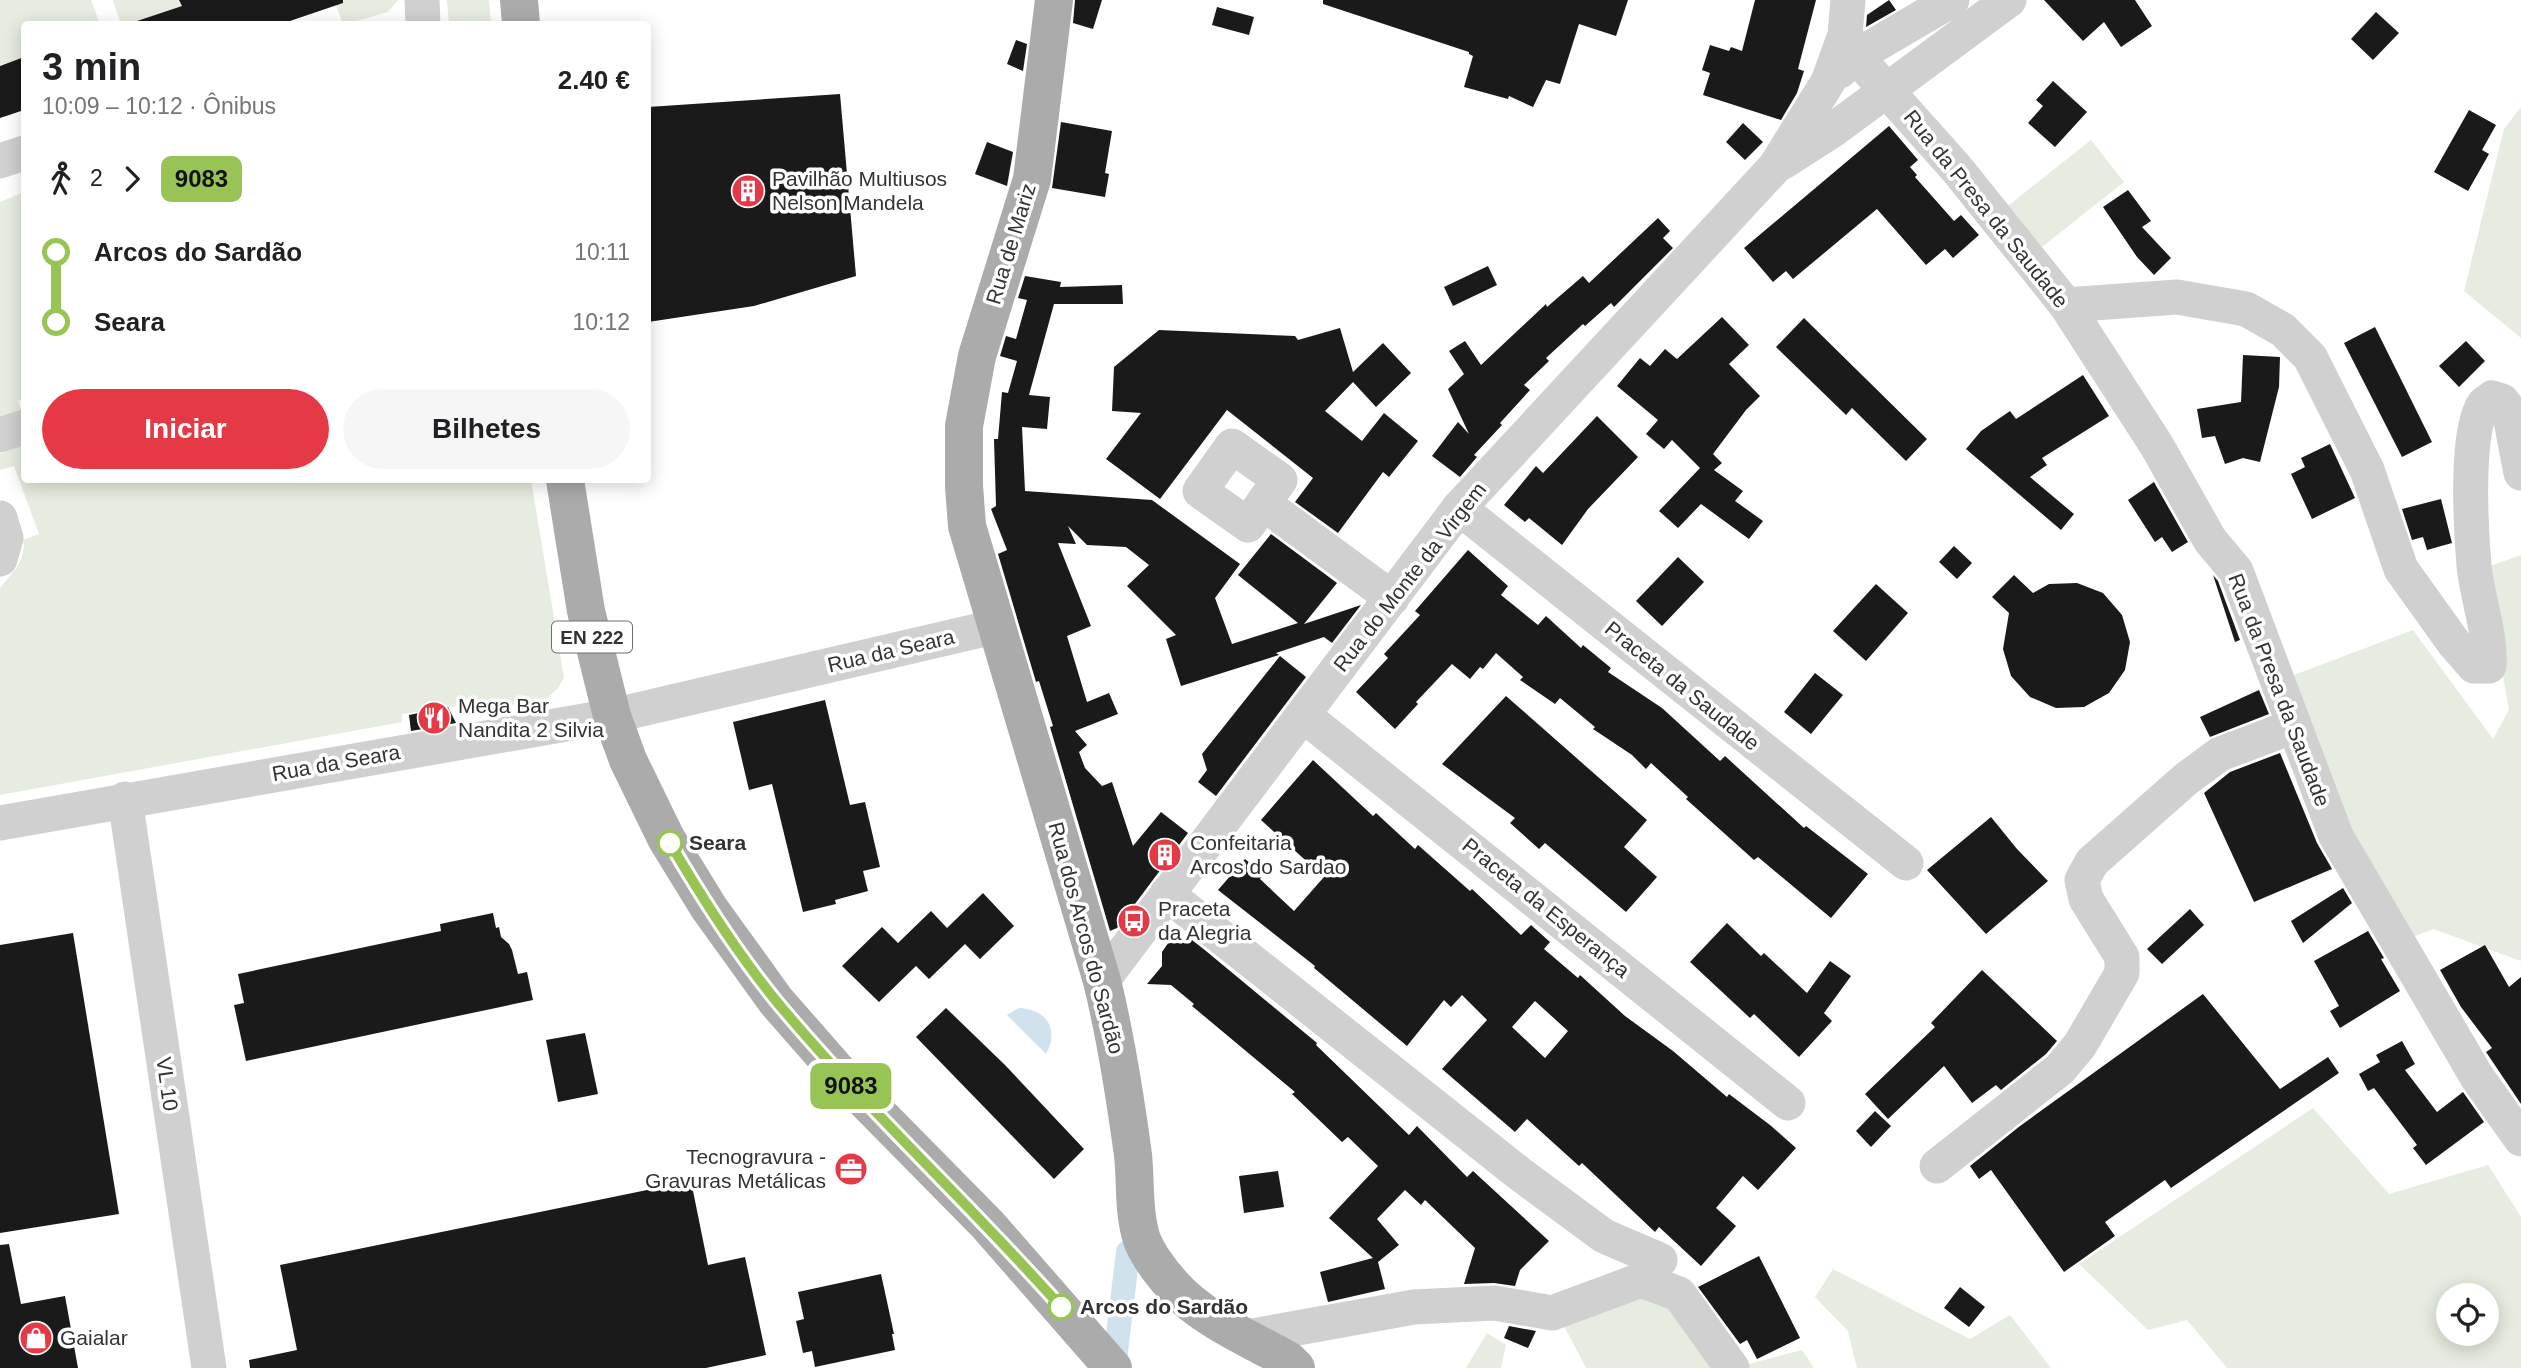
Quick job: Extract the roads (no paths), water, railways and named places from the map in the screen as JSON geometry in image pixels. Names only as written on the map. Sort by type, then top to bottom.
[{"type":"main road","points":[[519,0],[521,21]]},
{"type":"main road","name":"Rua de Mariz","points":[[964,486],[964,426],[976,356],[1032,179],[1054,0]]},
{"type":"main road","name":"EN 222","points":[[565,483],[586,611],[611,716],[628,760],[666,838],[709,908],[776,1001],[847,1082],[1023,1264],[1113,1368]]},
{"type":"main road","name":"Rua dos Arcos do Sardão","points":[[964,486],[967,526],[1102,981],[1117,1045],[1142,1240],[1177,1291],[1213,1318],[1288,1360],[1296,1368]]},
{"type":"street","points":[[1849,0],[1851,45]]},
{"type":"street","points":[[1775,167],[1851,45],[1952,0]]},
{"type":"street","points":[[1775,167],[1833,130],[2009,0]]},
{"type":"street","name":"Rua da Presa da Saudade","points":[[1851,45],[1886,90],[1956,168],[2066,305],[2157,446],[2210,540],[2236,571],[2336,836],[2477,1077],[2521,1139]]},
{"type":"street","points":[[0,161],[21,154]]},
{"type":"street","name":"Rua do Monte da Virgem","points":[[1102,981],[1459,508],[1775,167]]},
{"type":"street","points":[[2066,305],[2177,297],[2246,309],[2283,330],[2310,356],[2367,470],[2401,569],[2454,643],[2474,666],[2489,666],[2490,646],[2474,565],[2472,443],[2478,417],[2484,404],[2492,398],[2502,401],[2508,410],[2521,474]]},
{"type":"street","points":[[0,435],[21,428]]},
{"type":"street","points":[[1264,503],[1392,598]]},
{"type":"street","name":"Praceta da Saudade","points":[[1459,508],[1906,863]]},
{"type":"street","points":[[0,518],[6,538],[0,559]]},
{"type":"street","name":"Rua da Seara","points":[[0,823],[611,716],[998,626]]},
{"type":"street","name":"Praceta da Esperança","points":[[1303,715],[1788,1103]]},
{"type":"street","points":[[1937,1166],[2060,1069],[2080,1045],[2122,973],[2122,957],[2086,899],[2082,880],[2092,862],[2186,779],[2220,754],[2294,726]]},
{"type":"street","name":"VL 10","points":[[125,799],[209,1368]]},
{"type":"street","points":[[1167,894],[1520,1174],[1604,1236],[1660,1260]]},
{"type":"street","points":[[1247,1337],[1414,1307],[1495,1303],[1552,1313],[1641,1280],[1679,1294],[1732,1368]]},
{"type":"water","points":[[1019,1008],[1037,1012],[1048,1022],[1051,1036],[1046,1054],[1007,1015]]},
{"type":"waterway","points":[[1114,1368],[1128,1252]]},
{"type":"place","name":"Pavilhão Multiusos Nelson Mandela","points":[[748,191]]},
{"type":"place","name":"Mega Bar Nandita 2 Silvia","points":[[434,718]]},
{"type":"place","name":"Seara","points":[[670,843]]},
{"type":"place","name":"Confeitaria Arcos do Sardao","points":[[1165,855]]},
{"type":"place","name":"Praceta da Alegria","points":[[1134,921]]},
{"type":"place","name":"Tecnogravura - Gravuras Metálicas","points":[[851,1169]]},
{"type":"place","name":"Arcos do Sardão","points":[[1061,1307]]},
{"type":"place","name":"Gaialar","points":[[36,1338]]}]
